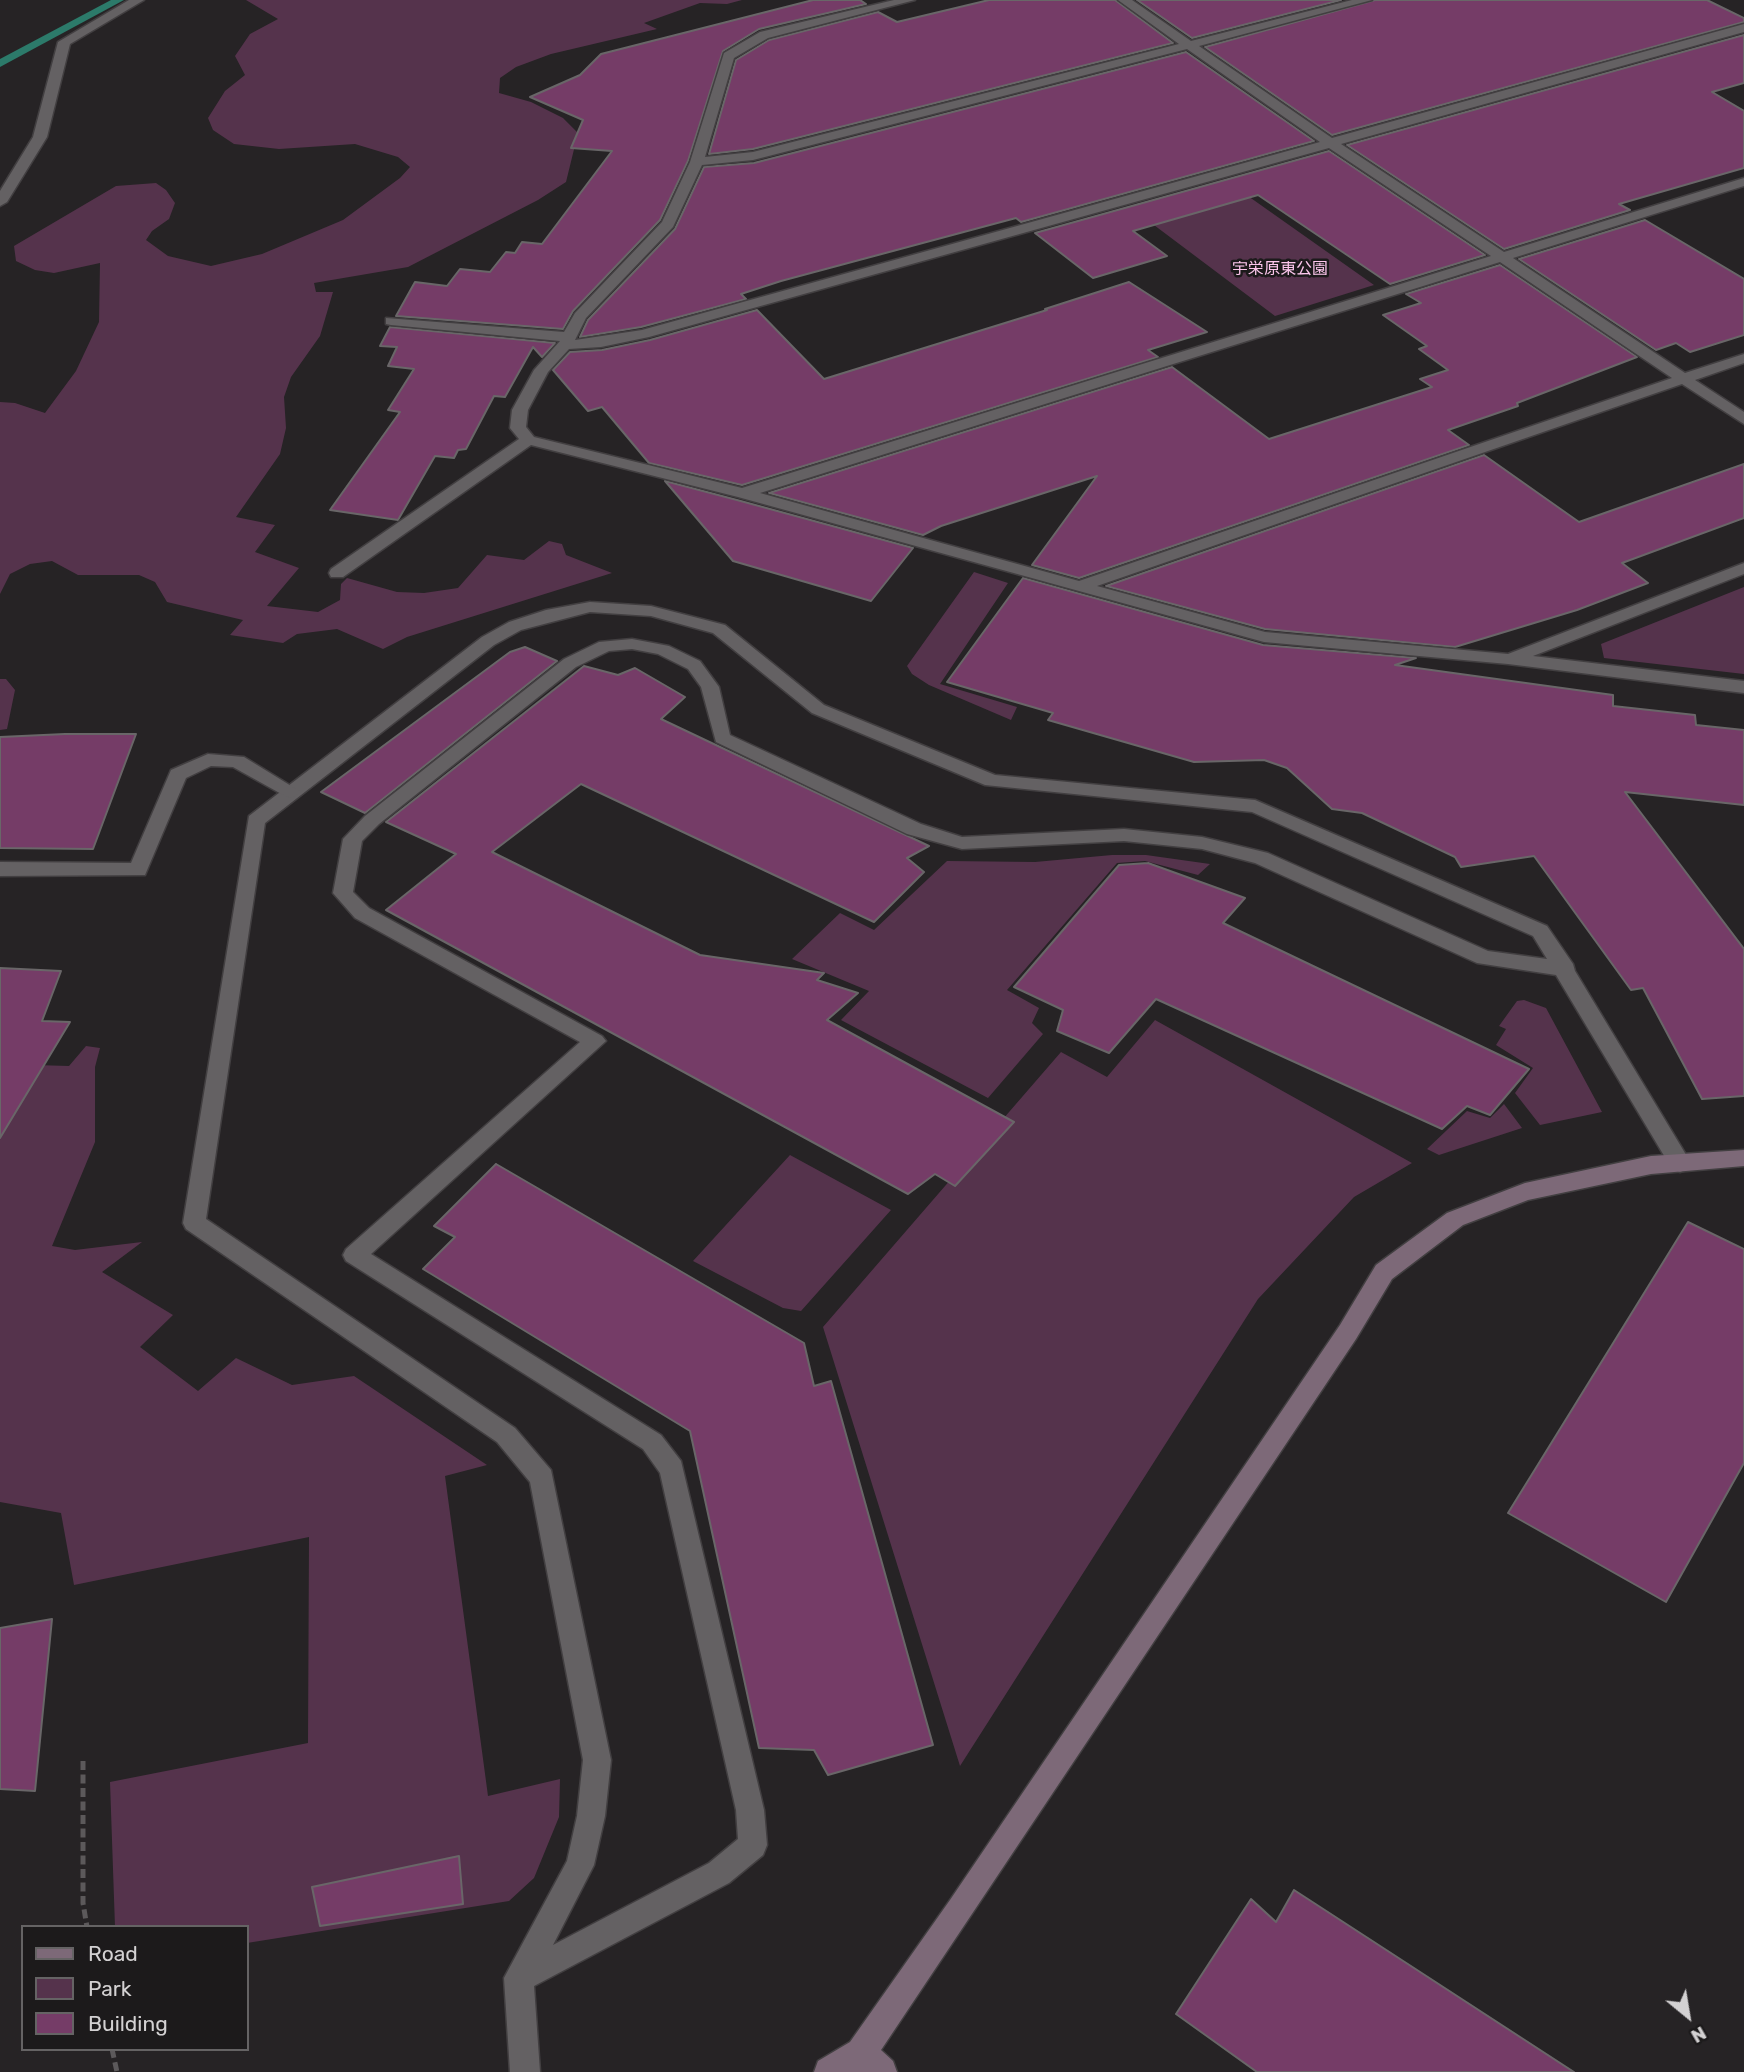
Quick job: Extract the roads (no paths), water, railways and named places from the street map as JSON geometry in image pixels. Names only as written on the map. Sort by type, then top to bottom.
[{"type":"street","points":[[0,202],[40,137],[64,42],[138,0]]},
{"type":"street","points":[[909,0],[764,35],[728,56],[696,162],[668,224],[580,316],[567,341],[542,370],[520,410],[518,428],[528,440],[743,492],[1264,637],[1508,659],[1744,687]]},
{"type":"street","points":[[1124,0],[1329,142],[1744,419]]},
{"type":"street","points":[[696,162],[753,156],[1366,0]]},
{"type":"street","points":[[391,321],[601,344],[1744,28]]},
{"type":"street","points":[[743,492],[1744,182]]},
{"type":"street","points":[[1080,586],[1744,358]]},
{"type":"street","points":[[337,573],[528,440]]},
{"type":"street","points":[[1508,659],[1744,568]]},
{"type":"street","points":[[525,2072],[519,1978],[580,1865],[591,1816],[597,1760],[542,1478],[506,1435],[194,1223],[257,820],[292,792],[488,641],[515,626],[552,614],[590,607],[651,611],[686,618],[719,629],[818,709],[992,781],[1255,806],[1540,931],[1566,969],[1680,1163]]},
{"type":"street","points":[[519,1978],[719,1873],[753,1845],[750,1810],[672,1469],[652,1443],[354,1255],[595,1041],[362,913],[343,893],[353,839],[372,820],[570,663],[605,646],[632,644],[663,650],[694,665],[710,687],[722,738],[914,829],[962,843],[1124,835],[1202,844],[1261,858],[1484,958],[1566,969]]},
{"type":"street","points":[[0,869],[138,870],[178,774],[208,760],[237,761],[292,792]]},
{"type":"street","points":[[829,2072],[871,2063],[1333,1355],[1384,1272],[1455,1219],[1525,1192],[1651,1165],[1744,1158]]},
{"type":"waterway","points":[[0,64],[119,0]]},
{"type":"park label","name":"宇栄原東公園","points":[[1280,269]]}]
